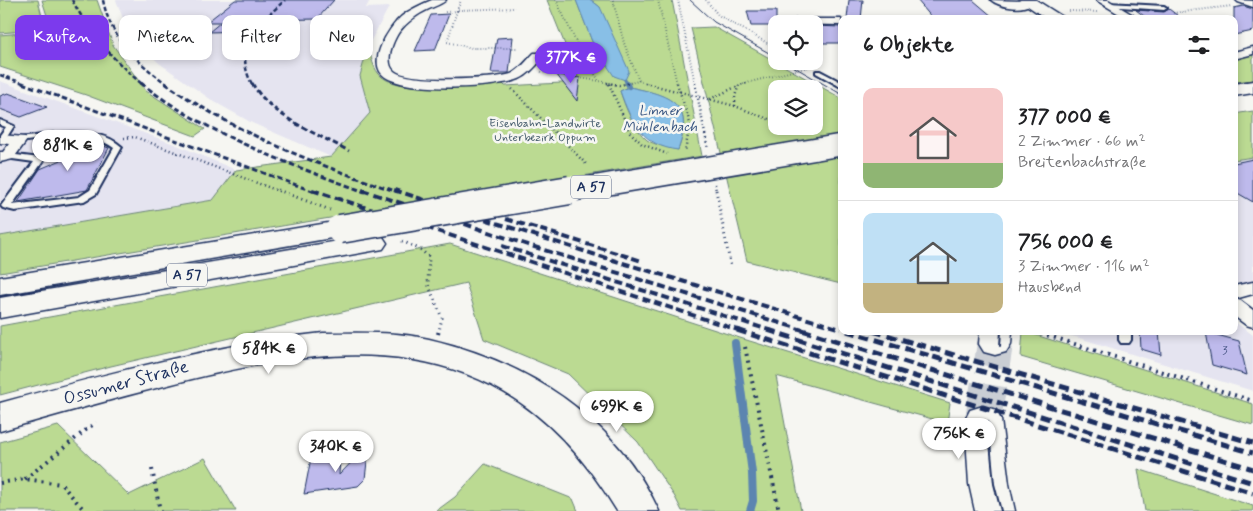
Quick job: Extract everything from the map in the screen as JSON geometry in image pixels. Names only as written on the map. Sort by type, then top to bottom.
[{"type":"main road","points":[[1029,3],[1060,14]]},
{"type":"main road","points":[[1238,89],[1253,87]]},
{"type":"main road","points":[[1238,103],[1253,101]]},
{"type":"main road","name":"A 57","points":[[0,286],[338,221],[838,145]]},
{"type":"main road","name":"A 57","points":[[0,308],[838,163]]},
{"type":"main road","name":"Ossumer Straße","points":[[0,417],[216,360],[275,349],[340,343],[383,344],[421,349],[467,361],[505,377],[541,399],[573,424],[602,455],[639,511]]},
{"type":"main road","points":[[983,420],[984,449],[995,504]]},
{"type":"street","points":[[441,0],[413,13],[394,31],[387,44],[383,59],[385,67],[391,75],[404,80],[422,82],[494,81],[514,77],[525,70],[538,56]]},
{"type":"street","points":[[996,0],[1006,4],[1029,3]]},
{"type":"street","points":[[1241,0],[1253,4]]},
{"type":"street","points":[[1104,3],[1123,13]]},
{"type":"street","points":[[823,23],[838,22]]},
{"type":"street","points":[[1238,55],[1253,50]]},
{"type":"street","points":[[1,139],[20,140]]},
{"type":"street","points":[[4,156],[20,140]]},
{"type":"street","points":[[1238,292],[1253,288]]},
{"type":"street","points":[[1238,309],[1253,320]]},
{"type":"lane","points":[[1104,3],[1164,8]]},
{"type":"lane","points":[[818,72],[838,83]]},
{"type":"lane","points":[[0,122],[10,126],[1,139]]},
{"type":"lane","points":[[4,156],[40,160],[6,206],[16,208],[81,199],[94,192],[118,146],[112,141],[90,134],[20,140]]},
{"type":"path","points":[[461,0],[447,42],[454,45],[482,48],[518,48]]},
{"type":"path","points":[[556,0],[577,44],[599,81]]},
{"type":"path","points":[[613,0],[624,43],[639,81]]},
{"type":"path","points":[[658,0],[679,92],[686,107],[690,123],[684,154]]},
{"type":"path","points":[[678,0],[698,96]]},
{"type":"path","points":[[706,0],[718,15],[768,43]]},
{"type":"path","points":[[1170,14],[1253,4]]},
{"type":"path","points":[[413,13],[515,8]]},
{"type":"path","points":[[1060,14],[1123,13]]},
{"type":"path","points":[[525,70],[619,85],[639,81],[735,106],[768,119]]},
{"type":"path","points":[[709,100],[739,85],[797,70]]},
{"type":"path","points":[[609,84],[630,132],[642,144],[670,155]]},
{"type":"path","points":[[735,106],[735,96],[739,85]]},
{"type":"path","points":[[509,86],[587,165]]},
{"type":"path","points":[[112,141],[135,137],[338,221]]},
{"type":"path","points":[[384,241],[421,250],[429,258],[428,284],[442,318],[438,334]]},
{"type":"path","points":[[429,333],[446,336]]},
{"type":"path","points":[[1047,335],[1253,401]]},
{"type":"path","points":[[745,347],[779,511]]},
{"type":"path","points":[[25,479],[96,422]]},
{"type":"path","points":[[152,469],[160,511]]},
{"type":"path","points":[[0,483],[25,479],[62,484],[85,511]]},
{"type":"shaded area","points":[[116,0],[370,0],[366,8],[389,7],[373,37],[373,15],[310,15],[310,60],[364,60],[360,76],[370,113],[331,157],[252,123],[213,101],[156,60],[212,60],[212,15],[122,15]]},
{"type":"shaded area","points":[[0,81],[177,145],[236,170],[213,200],[0,236]]},
{"type":"shaded area","points":[[1253,157],[1253,296],[1238,283],[1238,159]]},
{"type":"shaded area","points":[[1238,324],[1253,335],[1253,391],[1069,335],[1238,335]]},
{"type":"green space","points":[[0,0],[38,0],[42,15],[15,15],[15,32],[0,33]]},
{"type":"green space","points":[[42,0],[97,0],[102,15],[47,15]]},
{"type":"green space","name":"Eisenbahn-Landwirte Unterbezirk Oppum","points":[[547,0],[576,0],[593,44],[600,7],[591,0],[672,0],[702,156],[0,273],[0,236],[213,200],[236,170],[331,157],[370,113],[360,76],[364,60],[372,60],[376,71],[382,77],[392,82],[406,85],[458,87],[503,84],[505,86],[580,82]],"holes":[[[629,87],[667,98],[681,112],[684,122],[683,134],[678,150],[650,142],[642,135],[627,111],[620,91]]]},
{"type":"green space","points":[[714,27],[768,57],[768,70],[791,70],[809,80],[768,80],[768,135],[823,135],[823,88],[838,96],[838,283],[747,261],[691,28]]},
{"type":"green space","points":[[15,34],[15,60],[109,60],[109,34],[113,45],[119,53],[119,60],[124,60],[146,91],[205,129],[195,136],[86,95],[0,67],[0,35]]},
{"type":"green space","points":[[1253,54],[1253,80],[1238,82],[1238,58]]},
{"type":"green space","points":[[1253,111],[1253,157],[1238,159],[1238,113]]},
{"type":"green space","points":[[450,244],[740,338],[950,403],[947,423],[776,376],[801,511],[682,511],[675,497],[638,442],[568,374],[484,339],[466,283],[111,366],[0,395],[0,326]]},
{"type":"green space","points":[[1023,335],[1036,335],[1253,404],[1253,425],[1021,357]]},
{"type":"green space","points":[[58,426],[129,495],[205,458],[236,511],[0,511],[0,442]]},
{"type":"green space","points":[[485,464],[573,499],[578,511],[436,511],[455,497]]},
{"type":"green space","points":[[1138,469],[1253,506],[1253,511],[1145,511]]},
{"type":"water","name":"Linner Mühlenbach","points":[[576,0],[591,0],[600,7],[629,71],[625,80],[614,76],[593,44]]},
{"type":"water","name":"Linner Mühlenbach","points":[[629,87],[667,98],[675,104],[681,112],[683,121],[678,150],[666,148],[656,143],[640,131],[629,113],[620,91]]},
{"type":"building","points":[[235,0],[334,0],[321,15],[310,15],[310,19],[300,19],[300,15],[222,15],[222,32],[212,32],[212,30],[221,22],[212,22],[212,18]]},
{"type":"building","points":[[849,0],[863,0],[861,15],[847,15]]},
{"type":"building","points":[[917,0],[973,0],[991,15],[930,15]]},
{"type":"building","points":[[1243,6],[1253,9],[1253,31],[1238,34],[1238,15],[1234,15],[1234,8]]},
{"type":"building","points":[[1169,9],[1177,15],[1143,15],[1136,10],[1164,12]]},
{"type":"building","points":[[747,11],[776,11],[776,15],[768,15],[768,26],[751,26]]},
{"type":"building","points":[[449,14],[435,50],[415,51],[431,15]]},
{"type":"building","points":[[823,26],[838,27],[838,43],[823,43]]},
{"type":"building","points":[[513,37],[509,73],[491,73],[497,38]]},
{"type":"building","points":[[556,74],[580,78],[577,101]]},
{"type":"building","points":[[8,93],[47,107],[21,117],[0,109],[0,96]]},
{"type":"building","points":[[85,139],[109,148],[87,190],[18,202],[40,169],[66,158],[53,153]]},
{"type":"building","points":[[1253,159],[1253,202],[1238,193],[1238,162]]},
{"type":"building","points":[[1140,335],[1159,335],[1161,355],[1141,349]]},
{"type":"building","points":[[1207,335],[1217,335],[1239,341],[1247,375],[1212,365]]},
{"type":"building","points":[[369,444],[365,479],[358,486],[304,494],[311,458],[340,455],[339,475]]},
{"type":"waterway","name":"Linner Mühlenbach","points":[[625,80],[627,84]]},
{"type":"waterway","name":"Linner Mühlenbach","points":[[627,83],[629,87]]},
{"type":"waterway","points":[[735,343],[752,473],[753,501],[750,511]]},
{"type":"tunnel","points":[[983,420],[995,344]]},
{"type":"tram line","points":[[690,0],[714,22],[768,52]]},
{"type":"tram line","points":[[800,70],[838,92]]},
{"type":"tram line","points":[[1000,346],[1001,335]]},
{"type":"tram line","points":[[988,422],[994,484],[1001,511]]},
{"type":"railway","points":[[72,0],[86,24],[103,45],[142,84]]},
{"type":"railway","points":[[103,0],[112,26],[126,48],[145,67],[167,84]]},
{"type":"railway","points":[[252,84],[245,59],[247,48],[258,27],[285,0]]},
{"type":"railway","points":[[0,75],[26,84]]},
{"type":"railway","points":[[22,83],[315,192]]},
{"type":"railway","points":[[141,83],[166,101],[220,133],[277,159],[365,192]]},
{"type":"railway","points":[[165,83],[220,117],[277,146],[337,171],[398,192]]},
{"type":"railway","points":[[252,83],[260,95],[282,115],[349,151]]},
{"type":"railway","points":[[312,190],[741,331]]},
{"type":"railway","points":[[362,190],[528,245],[806,331]]},
{"type":"railway","points":[[394,190],[593,254],[838,328]]},
{"type":"railway","points":[[506,219],[642,261]]},
{"type":"railway","points":[[502,246],[772,331]]},
{"type":"railway","points":[[737,330],[1253,493]]},
{"type":"railway","points":[[768,330],[1253,483]]},
{"type":"railway","points":[[802,330],[1253,469]]},
{"type":"railway","points":[[860,335],[1253,453]]},
{"type":"railway","points":[[887,335],[1253,443]]}]
